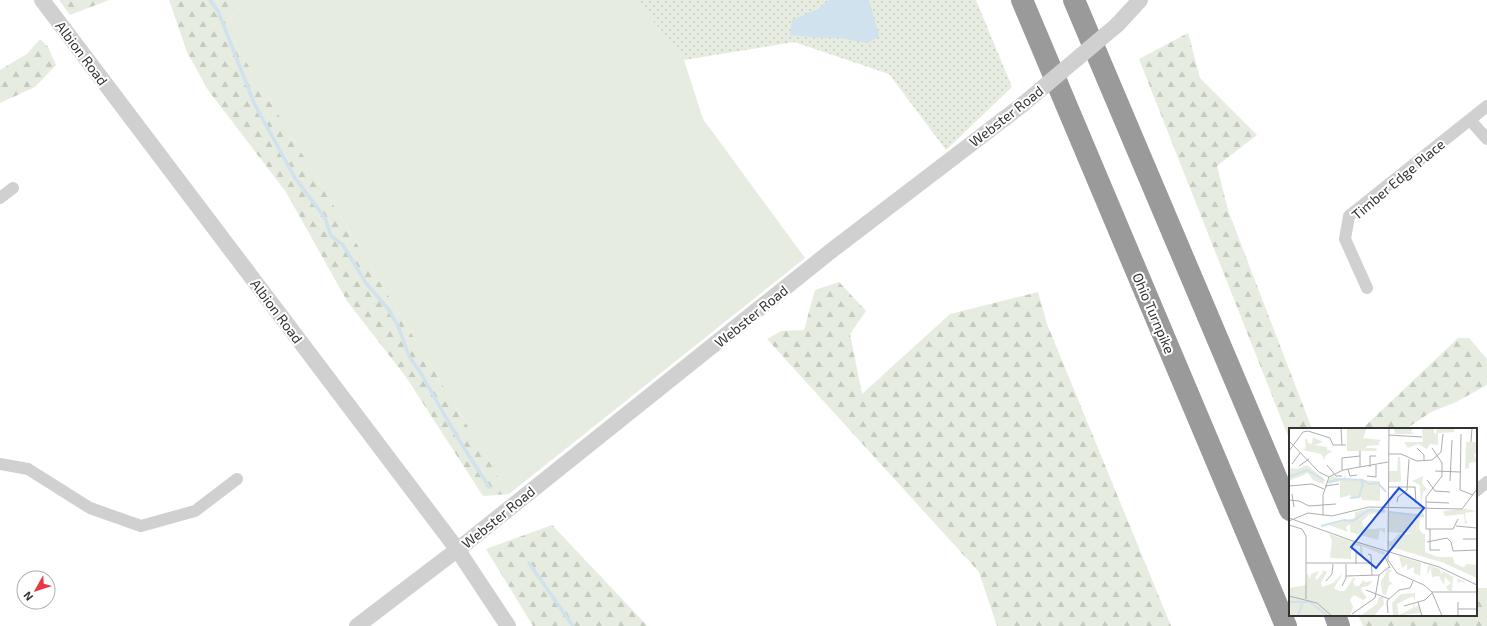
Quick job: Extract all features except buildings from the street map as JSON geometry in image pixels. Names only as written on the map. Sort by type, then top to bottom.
[{"type":"highway","name":"Ohio Turnpike","points":[[1022,0],[1286,626]]},
{"type":"highway","points":[[1074,0],[1289,508]]},
{"type":"highway","points":[[1335,616],[1339,626]]},
{"type":"street","name":"Albion Road","points":[[42,0],[457,549],[508,626]]},
{"type":"street","name":"Webster Road","points":[[357,626],[457,549],[831,252],[1022,105],[1117,25],[1140,0]]},
{"type":"street","name":"Timber Edge Place","points":[[1367,288],[1345,239],[1349,216],[1470,120],[1486,110]]},
{"type":"street","points":[[1470,120],[1487,139]]},
{"type":"street","points":[[0,198],[13,188]]},
{"type":"street","points":[[0,464],[28,469],[90,508],[141,526],[195,511],[236,480]]},
{"type":"street","points":[[1477,490],[1487,482]]},
{"type":"green space","points":[[59,0],[109,0],[70,15]]},
{"type":"green space","points":[[169,0],[246,0],[224,25],[509,494],[483,496],[406,377],[347,301],[286,192],[208,90],[187,52]]},
{"type":"green space","points":[[246,0],[636,0],[684,60],[703,119],[805,258],[509,494],[224,25]]},
{"type":"green space","points":[[636,0],[976,0],[1012,87],[946,150],[889,74],[794,42],[684,60]]},
{"type":"green space","points":[[1188,33],[1200,78],[1257,135],[1217,166],[1228,210],[1312,428],[1289,428],[1289,438],[1139,59]]},
{"type":"green space","points":[[40,39],[48,47],[56,65],[35,87],[0,103],[0,70],[27,54]]},
{"type":"green space","points":[[839,282],[866,311],[850,334],[862,394],[950,314],[1038,292],[1047,324],[1171,626],[997,626],[979,572],[767,339],[781,331],[804,330],[815,290]]},
{"type":"green space","points":[[1458,338],[1469,338],[1487,359],[1487,385],[1456,402],[1431,412],[1407,428],[1363,428]]},
{"type":"green space","points":[[552,525],[647,626],[533,626],[486,549]]},
{"type":"green space","points":[[1477,588],[1487,588],[1487,626],[1363,626],[1358,616],[1477,616]]},
{"type":"water","points":[[829,0],[869,0],[879,36],[868,43],[840,38],[790,35],[792,20],[818,9]]},
{"type":"waterway","points":[[210,0],[218,11],[254,103],[295,178],[325,218],[331,236],[343,245],[366,283],[389,310],[398,326],[409,356],[489,487]]},
{"type":"waterway","points":[[529,563],[573,626]]}]
